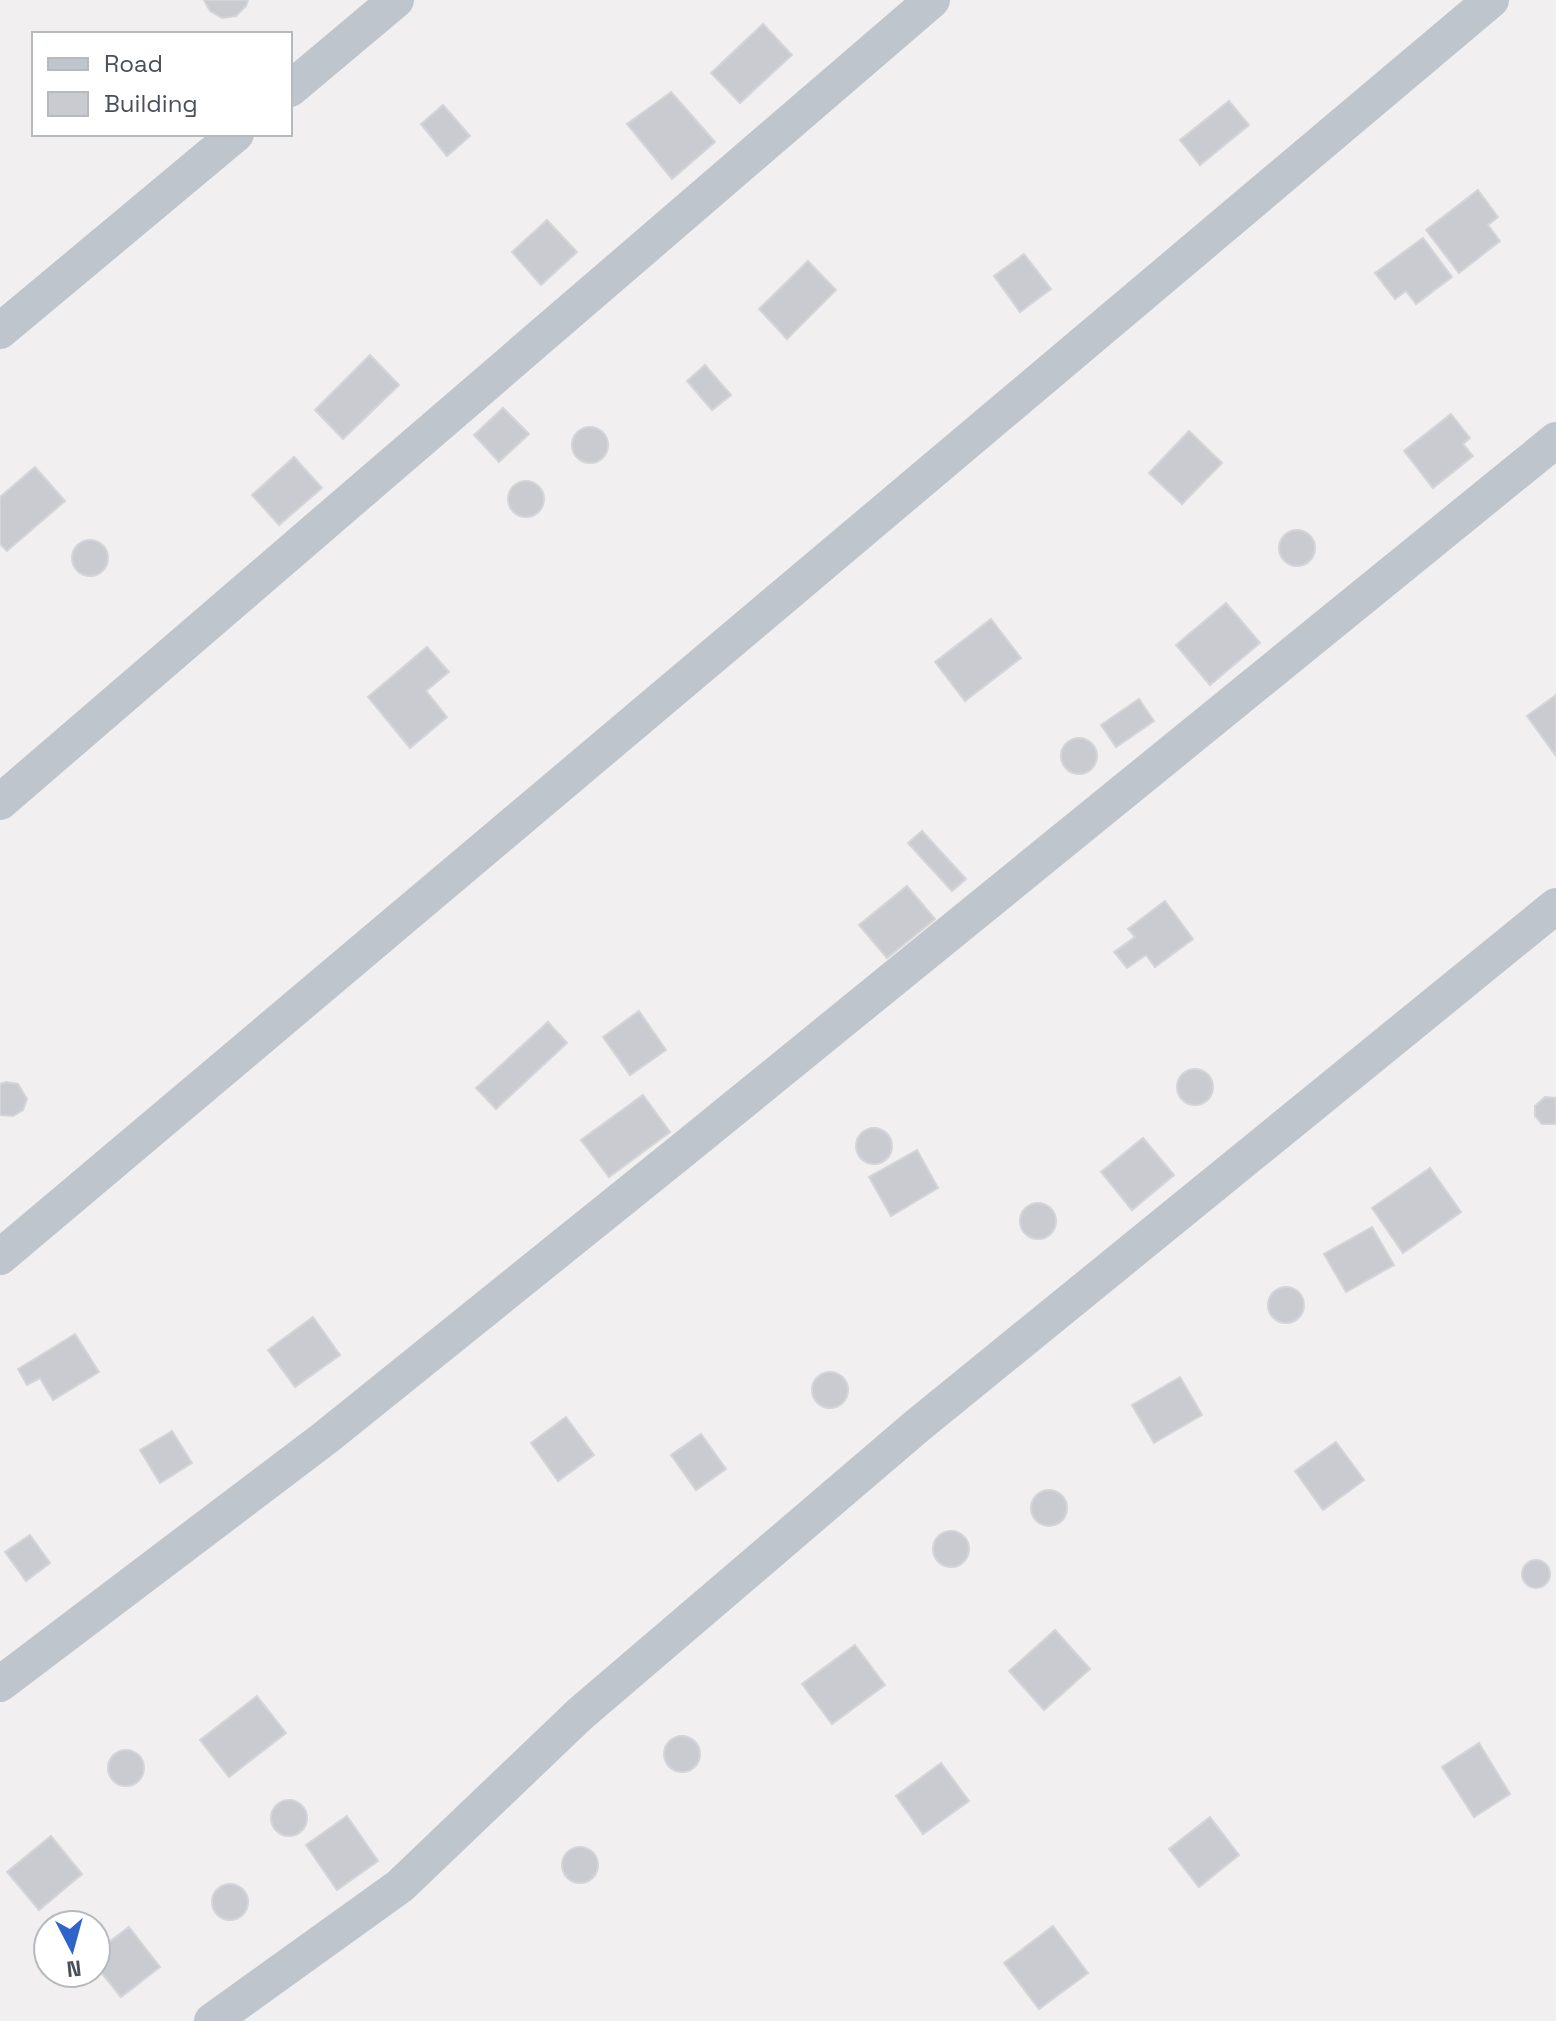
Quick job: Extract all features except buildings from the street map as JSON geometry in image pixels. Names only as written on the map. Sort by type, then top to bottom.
[{"type":"street","points":[[292,87],[396,0]]},
{"type":"street","points":[[0,802],[932,0]]},
{"type":"street","points":[[0,1257],[1491,0]]},
{"type":"street","points":[[0,331],[234,136]]},
{"type":"street","points":[[0,1684],[325,1438],[1556,440]]},
{"type":"street","points":[[212,2021],[400,1886],[580,1714],[917,1426],[1556,906]]}]
